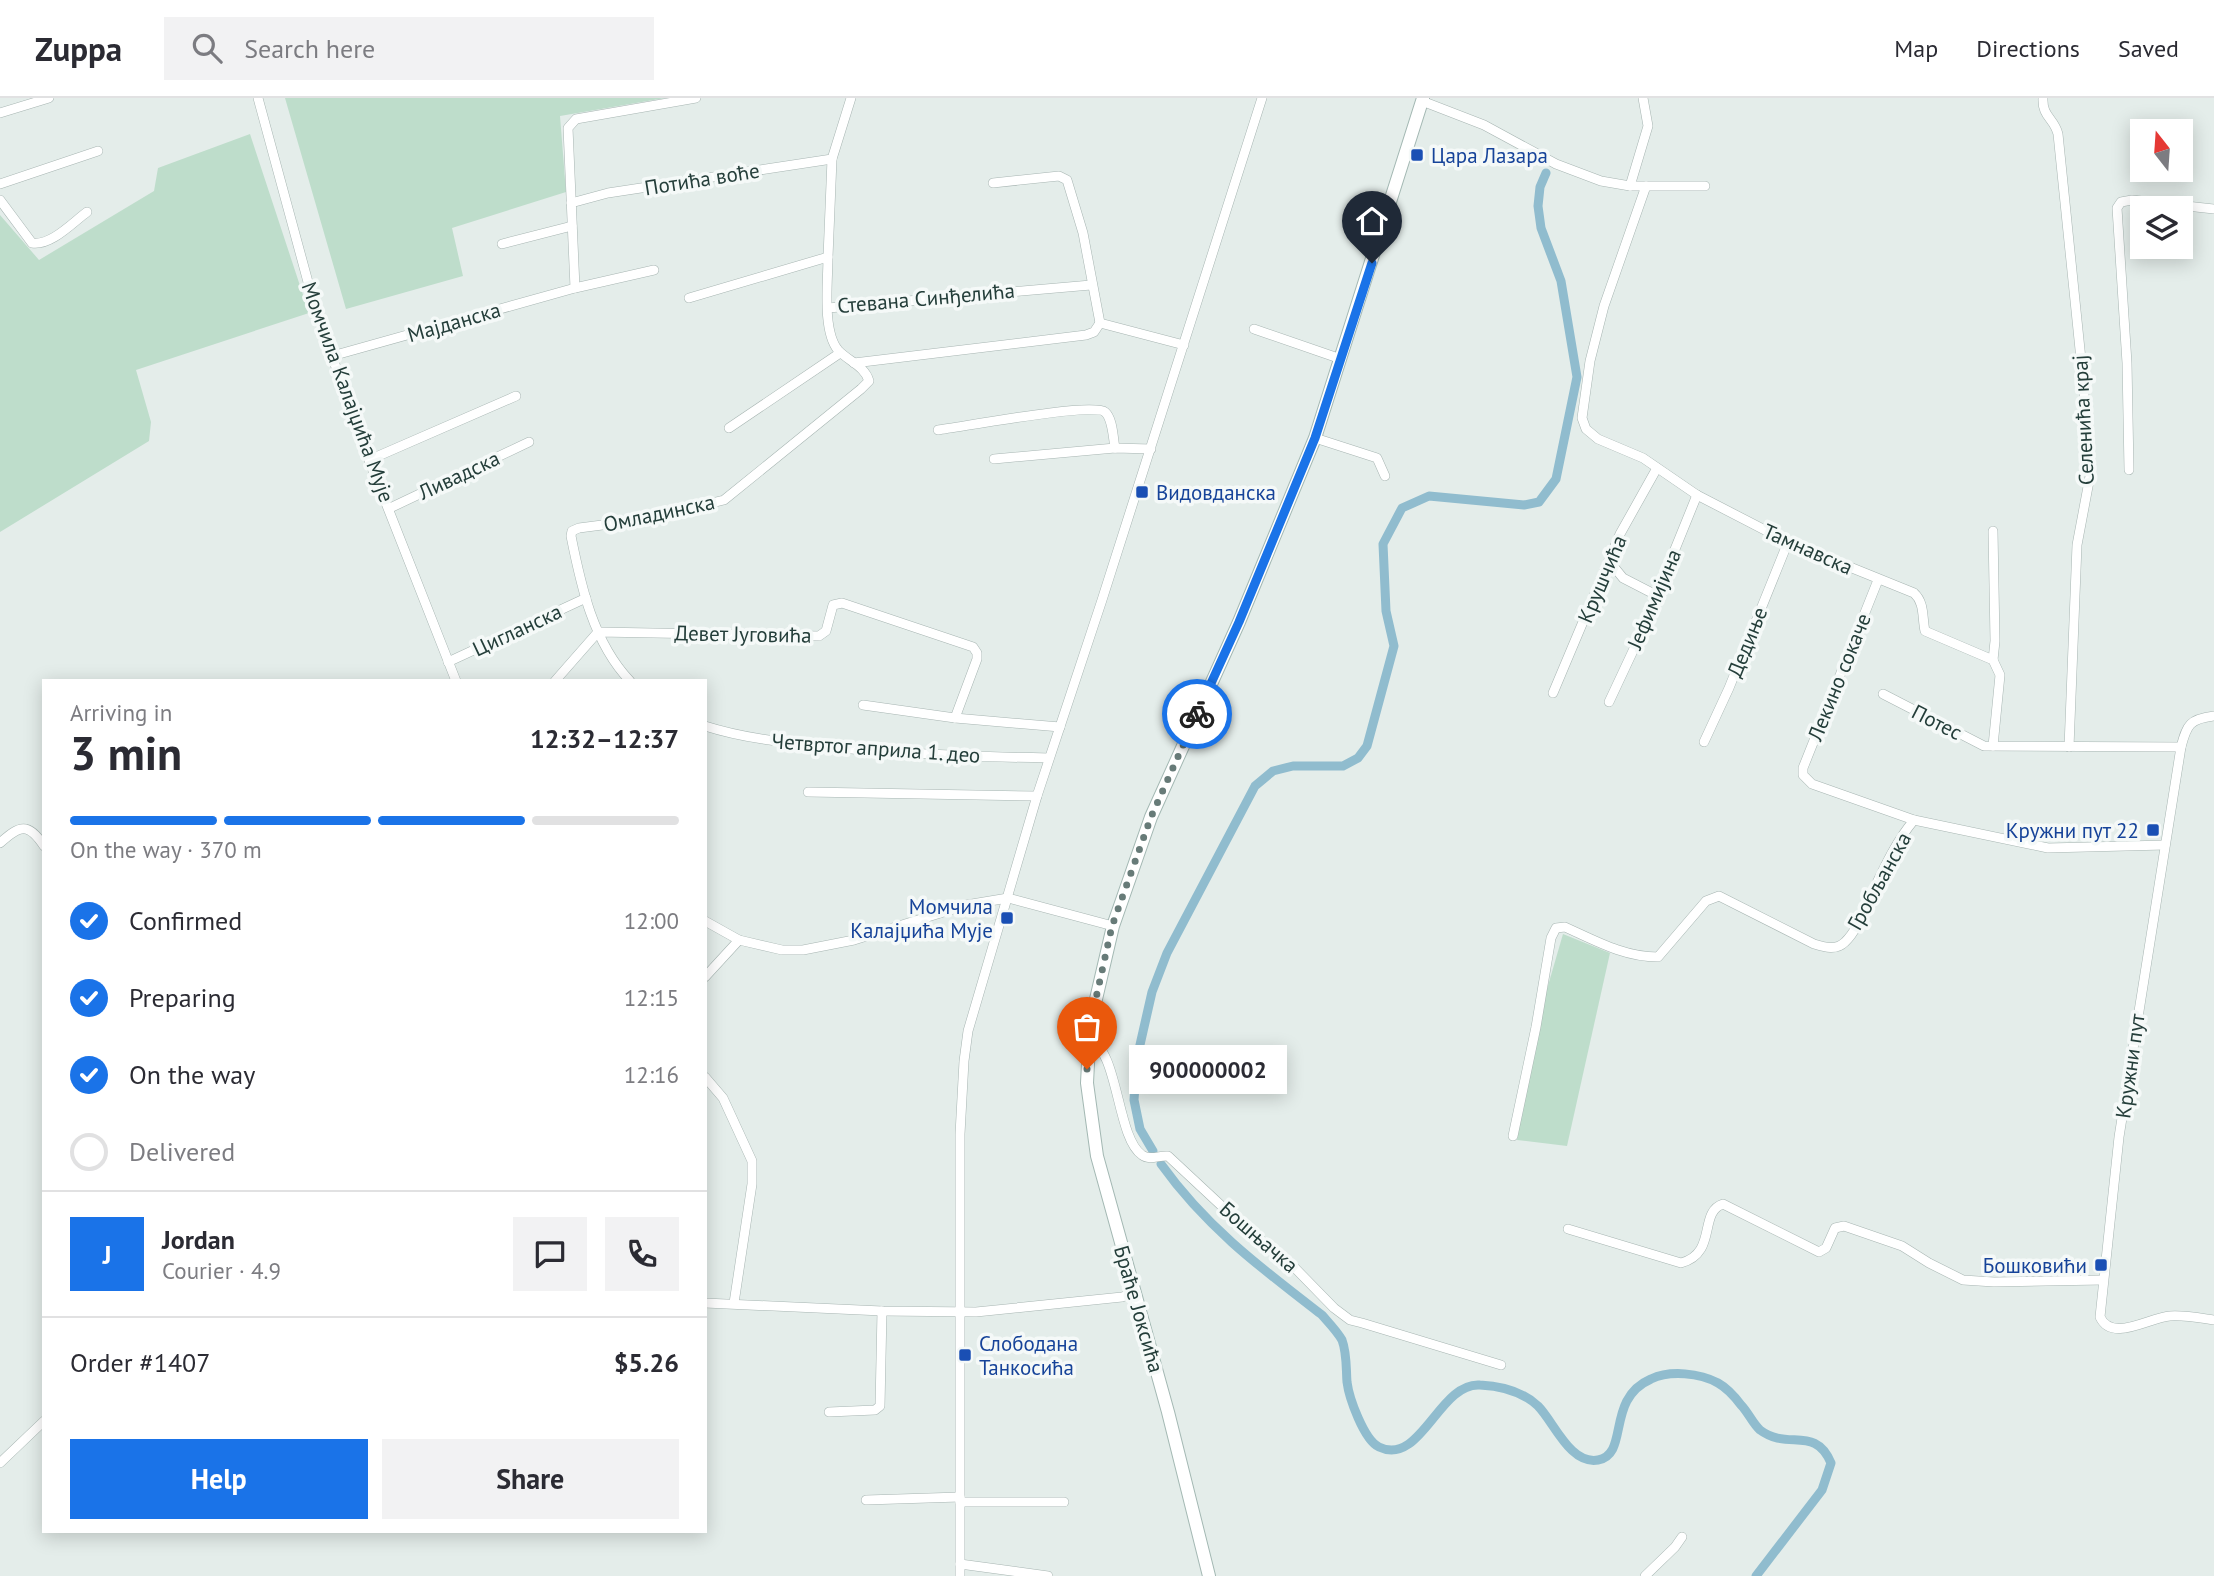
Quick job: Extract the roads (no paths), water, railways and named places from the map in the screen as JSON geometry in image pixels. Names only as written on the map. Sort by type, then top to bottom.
[{"type":"main road","points":[[1112,926],[1156,804],[1239,622],[1315,438],[1422,100]]},
{"type":"main road","name":"Браће Јоксића","points":[[1112,926],[1088,1040],[1087,1083],[1093,1134],[1101,1175],[1168,1412],[1209,1576]]},
{"type":"street","points":[[0,113],[49,98]]},
{"type":"street","name":"Момчила Калајџића Мује","points":[[258,98],[308,282],[332,356],[369,460],[455,679]]},
{"type":"street","points":[[575,288],[568,128],[576,119],[696,98]]},
{"type":"street","points":[[689,298],[828,257],[832,159],[851,98]]},
{"type":"street","points":[[960,1576],[960,1134],[965,1050],[970,1022],[1049,758],[1151,449],[1262,98]]},
{"type":"street","points":[[1630,186],[1648,126],[1643,98]]},
{"type":"street","name":"Селенића крај","points":[[2043,98],[2044,113],[2058,134],[2083,379],[2089,470],[2077,545],[2069,747]]},
{"type":"street","points":[[1422,100],[1484,125],[1579,174],[1601,181],[1630,186],[1705,186]]},
{"type":"street","points":[[0,184],[98,151]]},
{"type":"street","name":"Потића воће","points":[[571,203],[608,193],[832,159]]},
{"type":"street","points":[[828,308],[830,337],[840,353],[854,363],[1094,332],[1100,323],[1083,233],[1067,180],[1059,176],[993,183]]},
{"type":"street","name":"Тамнавска","points":[[1646,186],[1604,306],[1590,361],[1582,418],[1586,429],[1598,439],[1622,448],[1657,468],[1697,495],[1788,541],[1914,593],[1919,598],[1924,627],[1930,635],[1993,660]]},
{"type":"street","points":[[0,200],[29,238],[37,244],[47,242],[87,212]]},
{"type":"street","points":[[2129,470],[2127,363],[2117,208],[2121,202],[2186,204],[2214,209]]},
{"type":"street","points":[[502,244],[572,226]]},
{"type":"street","name":"Стевана Синђелића","points":[[828,257],[828,308],[1091,285]]},
{"type":"street","name":"Мајданска","points":[[332,356],[575,288],[653,270]]},
{"type":"street","points":[[1100,323],[1184,345]]},
{"type":"street","points":[[1254,329],[1341,359]]},
{"type":"street","points":[[729,428],[840,353]]},
{"type":"street","name":"Омладинска","points":[[598,632],[586,598],[572,531],[641,520],[726,498],[867,385],[867,375],[854,363]]},
{"type":"street","points":[[369,460],[516,396]]},
{"type":"street","points":[[938,430],[1066,411],[1098,409],[1104,411],[1109,418],[1115,448]]},
{"type":"street","points":[[1315,438],[1377,458],[1385,476]]},
{"type":"street","name":"Ливадска","points":[[390,508],[528,442]]},
{"type":"street","points":[[994,459],[1115,448],[1151,449]]},
{"type":"street","name":"Крушчића","points":[[1553,693],[1620,534],[1657,468]]},
{"type":"street","name":"Јефимијина","points":[[1609,702],[1697,495]]},
{"type":"street","points":[[1993,531],[1993,660],[2000,675],[1993,746],[2182,747]]},
{"type":"street","name":"Дедиње","points":[[1704,742],[1729,688],[1788,541]]},
{"type":"street","points":[[1609,561],[1623,578],[1656,595]]},
{"type":"street","name":"Лекино сокаче","points":[[1878,580],[1803,768],[1803,775],[1812,784],[1914,820]]},
{"type":"street","name":"Цигланска","points":[[448,662],[586,598]]},
{"type":"street","name":"Девет Југовића","points":[[598,632],[819,636],[826,631],[833,605],[842,603],[973,647],[977,659],[955,718]]},
{"type":"street","points":[[557,679],[598,632],[612,658],[628,679]]},
{"type":"street","name":"Потес","points":[[1882,694],[1976,743],[1993,746]]},
{"type":"street","points":[[863,705],[955,718],[1060,727]]},
{"type":"street","name":"Кружни пут","points":[[2214,716],[2198,718],[2188,724],[2182,747],[2119,1137],[2101,1317],[2104,1324],[2119,1329],[2173,1315],[2214,1320]]},
{"type":"street","name":"Четвртог априла 1. део","points":[[707,727],[740,736],[779,742],[904,753],[1049,758]]},
{"type":"street","points":[[808,792],[1037,796]]},
{"type":"street","name":"Гробљанска","points":[[1513,1136],[1551,938],[1556,928],[1565,927],[1638,957],[1658,957],[1706,901],[1719,896],[1814,944],[1826,948],[1836,947],[1845,942],[1857,923],[1895,846],[1914,820],[2048,848],[2165,845]]},
{"type":"street","points":[[0,843],[14,831],[24,829],[34,832],[42,843]]},
{"type":"street","points":[[707,922],[739,940],[782,950],[816,949],[966,905],[1008,898],[1112,926]]},
{"type":"street","points":[[707,975],[739,940]]},
{"type":"street","name":"Бошњачка","points":[[1088,1040],[1094,1041],[1102,1052],[1129,1138],[1139,1153],[1149,1158],[1168,1156],[1241,1224],[1293,1266],[1334,1308],[1350,1320],[1501,1366]]},
{"type":"street","points":[[707,1079],[723,1098],[752,1161],[752,1184],[734,1303]]},
{"type":"street","points":[[1568,1229],[1681,1263],[1698,1255],[1705,1243],[1712,1213],[1717,1206],[1723,1204],[1819,1252],[1826,1248],[1835,1228],[1844,1226],[1902,1246],[1963,1280],[2103,1280]]},
{"type":"street","points":[[707,1303],[961,1312],[1122,1297],[1134,1293]]},
{"type":"street","points":[[829,1412],[874,1410],[880,1406],[882,1311]]},
{"type":"street","points":[[0,1463],[42,1423]]},
{"type":"street","points":[[866,1500],[1064,1502]]},
{"type":"street","points":[[1645,1576],[1682,1537]]},
{"type":"street","points":[[960,1564],[1048,1576]]},
{"type":"waterway","points":[[1153,1151],[1140,1129],[1134,1100],[1137,1058],[1152,992],[1167,953],[1255,786],[1273,771],[1293,766],[1343,766],[1358,758],[1367,746],[1394,646],[1386,611],[1383,544],[1402,508],[1429,496],[1524,505],[1539,502],[1556,479],[1577,377],[1561,281],[1541,228],[1538,206],[1540,187],[1546,173]]},
{"type":"waterway","points":[[1161,1164],[1178,1187],[1216,1227],[1256,1263],[1322,1315],[1335,1330],[1344,1345],[1347,1382],[1354,1408],[1368,1436],[1379,1447],[1394,1450],[1407,1445],[1453,1396],[1466,1388],[1480,1385],[1503,1388],[1525,1397],[1538,1406],[1579,1456],[1598,1460],[1608,1456],[1613,1448],[1628,1399],[1637,1388],[1651,1379],[1667,1374],[1685,1374],[1711,1380],[1728,1390],[1760,1430],[1781,1439],[1809,1441],[1817,1445],[1831,1463],[1822,1490],[1756,1576]]},
{"type":"place","name":"Цара Лазара","points":[[1417,155]]},
{"type":"place","name":"Видовданска","points":[[1142,492]]},
{"type":"place","name":"Кружни пут 22","points":[[2153,830]]},
{"type":"place","name":"Момчила Калајџића Мује","points":[[1007,918]]},
{"type":"place","name":"900000002","points":[[1087,1069]]},
{"type":"place","name":"Бошковићи","points":[[2101,1265]]},
{"type":"place","name":"Слободана Танкосића","points":[[965,1355]]}]
